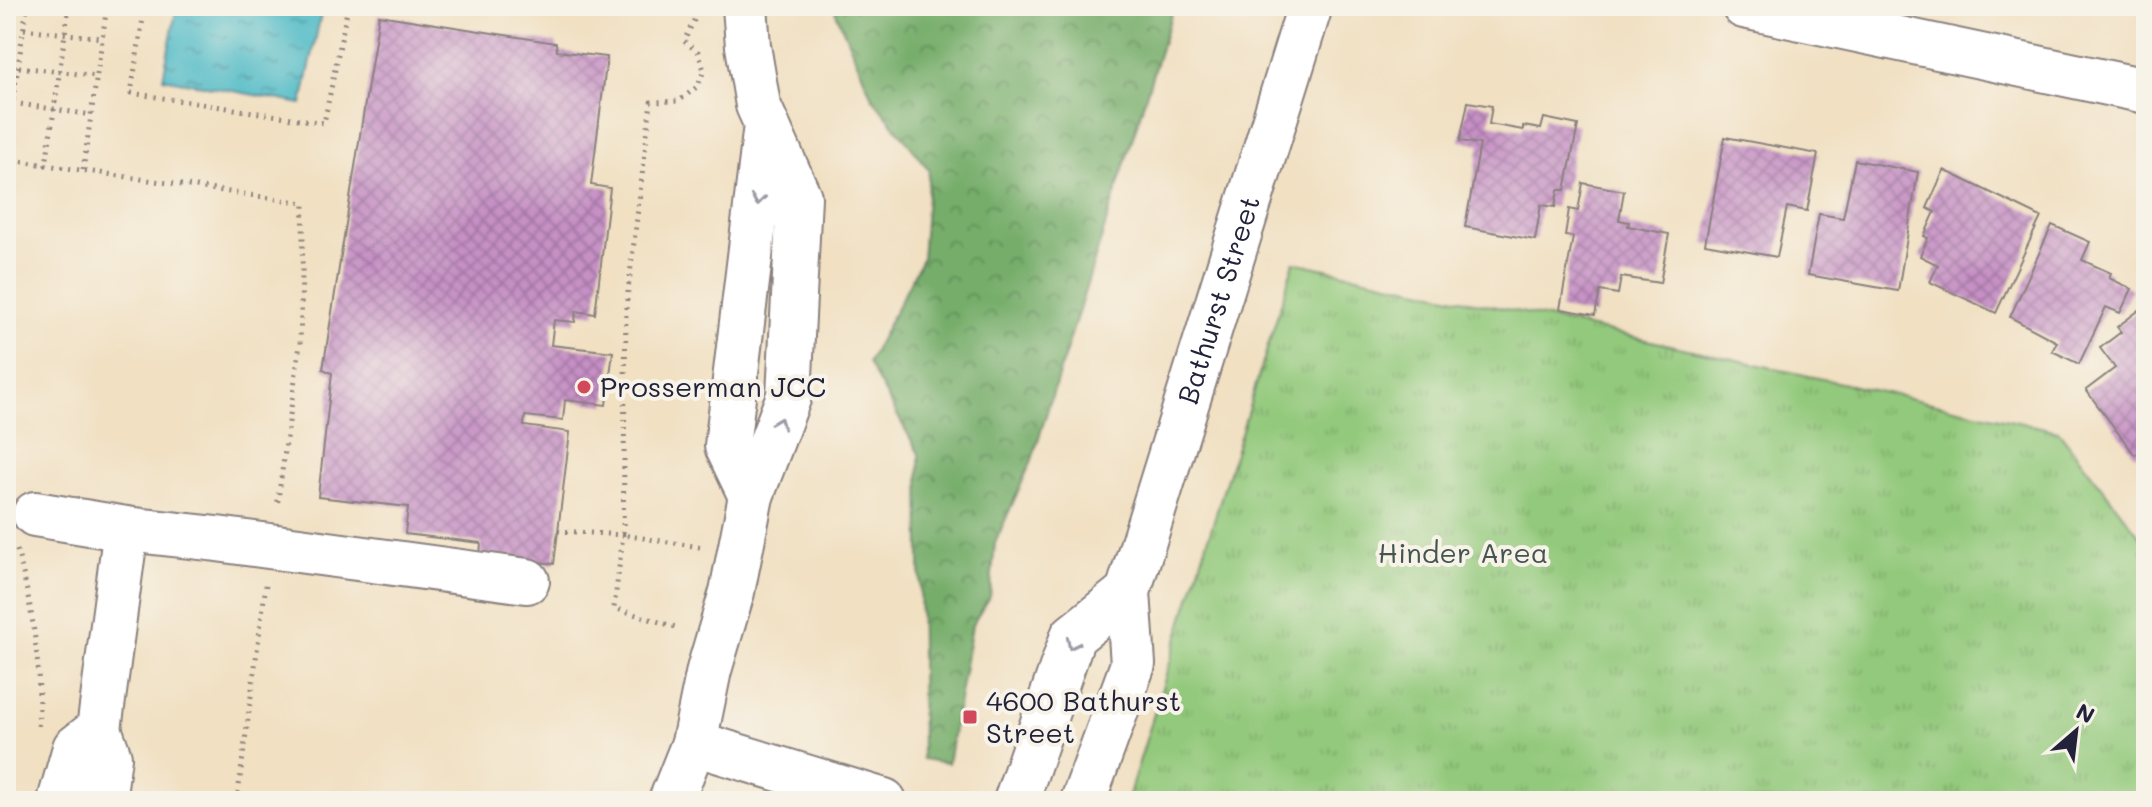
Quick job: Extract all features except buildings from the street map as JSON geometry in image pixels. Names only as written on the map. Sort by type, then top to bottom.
[{"type":"main road","points":[[671,801],[694,743],[709,670],[732,592],[751,496],[727,446],[766,123],[748,46],[745,6]]},
{"type":"main road","name":"Bathurst Street","points":[[1083,801],[1133,664],[1128,592],[1310,6]]},
{"type":"main road","points":[[1744,6],[2140,97]]},
{"type":"main road","points":[[25,530],[126,529],[527,581]]},
{"type":"main road","points":[[103,801],[109,757],[99,729],[126,529]]},
{"type":"main road","points":[[1016,801],[1073,636],[1128,592]]},
{"type":"main road","points":[[60,801],[75,748],[99,729]]},
{"type":"main road","points":[[694,743],[884,801]]},
{"type":"path","points":[[6,147],[27,6]]},
{"type":"path","points":[[46,165],[69,6]]},
{"type":"path","points":[[83,170],[107,6]]},
{"type":"path","points":[[145,6],[131,93],[324,123],[348,6]]},
{"type":"path","points":[[701,6],[684,41],[698,52],[704,70],[698,86],[679,101],[651,102],[626,308],[623,535],[614,608],[719,639]]},
{"type":"path","points":[[24,29],[102,38]]},
{"type":"path","points":[[19,67],[97,76]]},
{"type":"path","points":[[13,103],[92,115]]},
{"type":"path","points":[[6,159],[304,203],[300,344]]},
{"type":"path","points":[[25,530],[38,667],[37,741]]},
{"type":"path","points":[[558,531],[623,535],[740,552]]},
{"type":"green space","points":[[833,6],[1174,6],[1032,460],[995,543],[990,597],[972,625],[948,763],[922,759],[919,454],[868,363],[922,259],[929,170],[872,97]]},
{"type":"green space","name":"Hinder Area","points":[[1294,262],[2058,431],[2146,544],[2146,801],[1127,801]]},
{"type":"water","points":[[177,6],[306,6],[322,9],[302,104],[163,78]]},
{"type":"place","name":"Prosserman JCC","points":[[584,387]]},
{"type":"place","name":"4600 Bathurst Street","points":[[970,717]]}]
